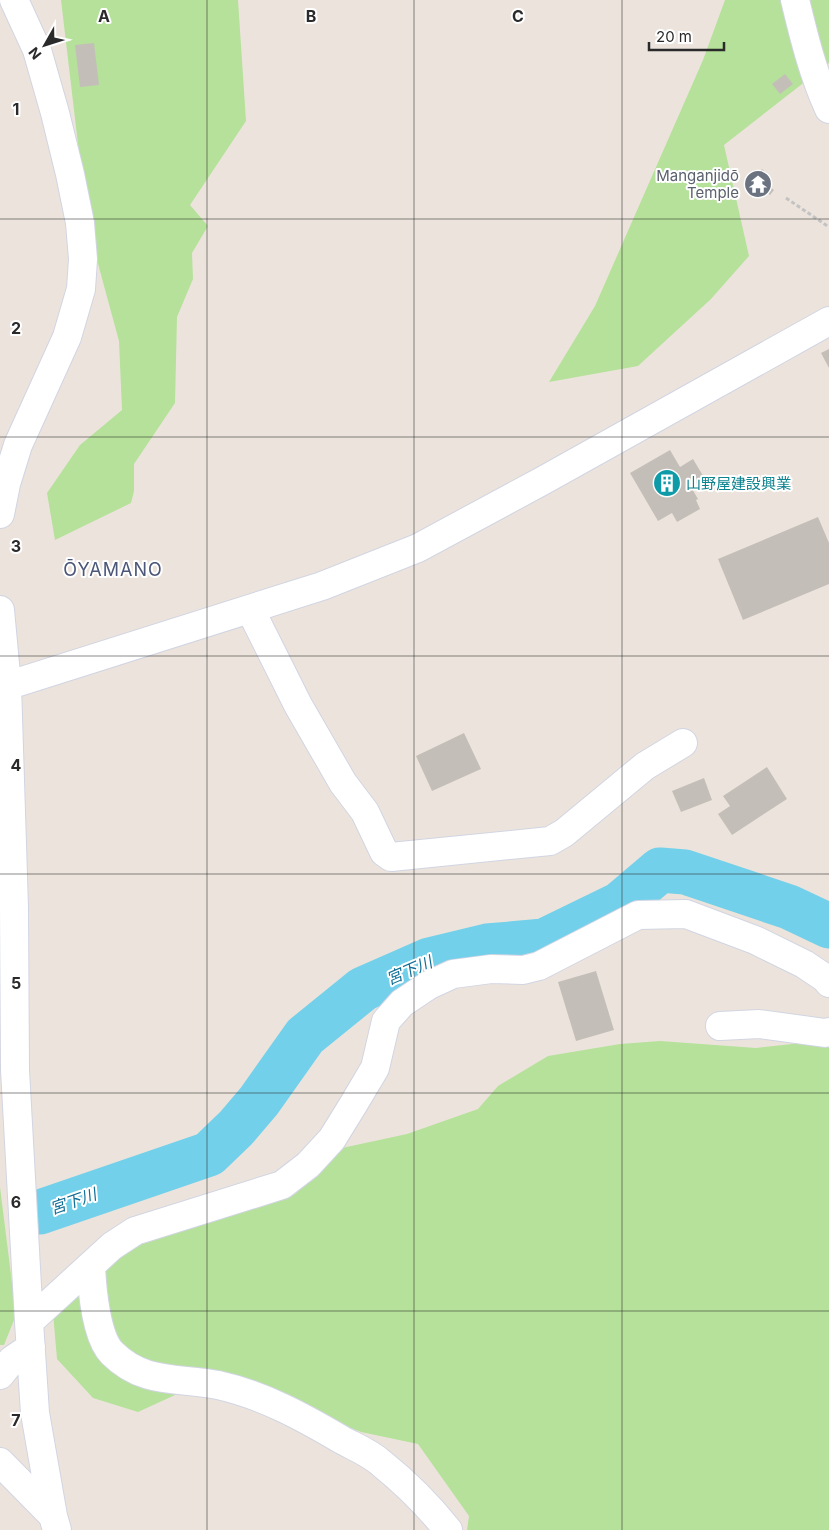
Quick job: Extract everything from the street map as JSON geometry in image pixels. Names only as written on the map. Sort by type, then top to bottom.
[{"type":"street","points":[[0,3],[13,0],[37,50],[70,174],[80,223],[83,259],[81,288],[67,337],[18,446],[6,484],[0,514]]},
{"type":"street","points":[[795,0],[806,45],[829,109]]},
{"type":"street","points":[[4,686],[322,586],[418,548],[553,476],[829,322]]},
{"type":"street","points":[[250,609],[306,719],[343,783],[365,812],[384,852],[390,856],[550,841],[564,834],[645,766],[682,743]]},
{"type":"street","points":[[0,610],[14,907],[15,1070],[30,1335],[35,1413],[55,1523]]},
{"type":"street","points":[[0,1375],[30,1335],[91,1266],[112,1246],[135,1231],[282,1186],[308,1165],[332,1139],[375,1068],[386,1022],[402,1003],[429,985],[452,974],[491,969],[523,970],[539,966],[638,916],[686,914],[755,940],[804,964],[825,978],[829,983]]},
{"type":"street","points":[[720,1026],[758,1024],[829,1032]]},
{"type":"street","points":[[91,1266],[94,1304],[102,1336],[110,1351],[123,1362],[139,1372],[164,1379],[218,1385],[257,1397],[298,1414],[379,1461],[424,1502],[448,1530]]},
{"type":"street","points":[[0,1462],[55,1523]]},
{"type":"path","points":[[786,198],[829,227]]},
{"type":"green space","points":[[61,0],[238,0],[246,121],[190,205],[208,226],[192,253],[193,279],[177,317],[175,403],[134,464],[134,491],[131,503],[55,540],[47,493],[80,445],[122,410],[119,341],[94,249],[80,161]]},
{"type":"green space","points":[[725,0],[829,0],[829,63],[724,145],[749,256],[711,299],[638,366],[549,382],[595,306],[703,60]]},
{"type":"green space","points":[[829,1040],[829,1530],[467,1530],[469,1516],[418,1444],[361,1432],[247,1387],[175,1395],[138,1412],[93,1398],[57,1359],[53,1313],[112,1254],[152,1232],[189,1228],[295,1194],[342,1148],[407,1134],[478,1109],[498,1086],[548,1056],[620,1044],[660,1041],[756,1048]]},
{"type":"green space","points":[[0,1187],[16,1315],[4,1345],[0,1345]]},
{"type":"building","points":[[94,43],[99,85],[80,87],[75,45]]},
{"type":"building","points":[[785,74],[793,84],[780,94],[772,84]]},
{"type":"building","name":"Manganjidō Temple","points":[[762,169],[771,178],[766,183],[774,190],[770,195],[765,191],[760,197],[747,186]]},
{"type":"building","points":[[829,349],[829,368],[821,353]]},
{"type":"building","name":"山野屋建設興業","points":[[670,450],[680,467],[693,459],[705,479],[691,487],[698,499],[696,500],[700,509],[677,522],[672,513],[658,521],[630,473]]},
{"type":"building","points":[[818,517],[829,543],[829,584],[743,620],[718,559]]},
{"type":"building","points":[[464,733],[481,769],[432,791],[416,756]]},
{"type":"building","points":[[767,767],[787,799],[732,835],[718,814],[730,806],[723,796]]},
{"type":"building","points":[[704,778],[712,800],[681,812],[672,791]]},
{"type":"building","points":[[596,971],[614,1030],[576,1041],[558,982]]},
{"type":"waterway","name":"宮下川","points":[[40,1212],[209,1154],[236,1128],[259,1101],[305,1036],[363,989],[429,960],[487,946],[544,941],[620,904],[660,870],[685,872],[789,907],[829,926]]},
{"type":"place","name":"Manganjidō Temple","points":[[758,184]]},
{"type":"place","name":"山野屋建設興業","points":[[667,483]]},
{"type":"district","name":"ŌYAMANO","points":[[113,569]]}]
